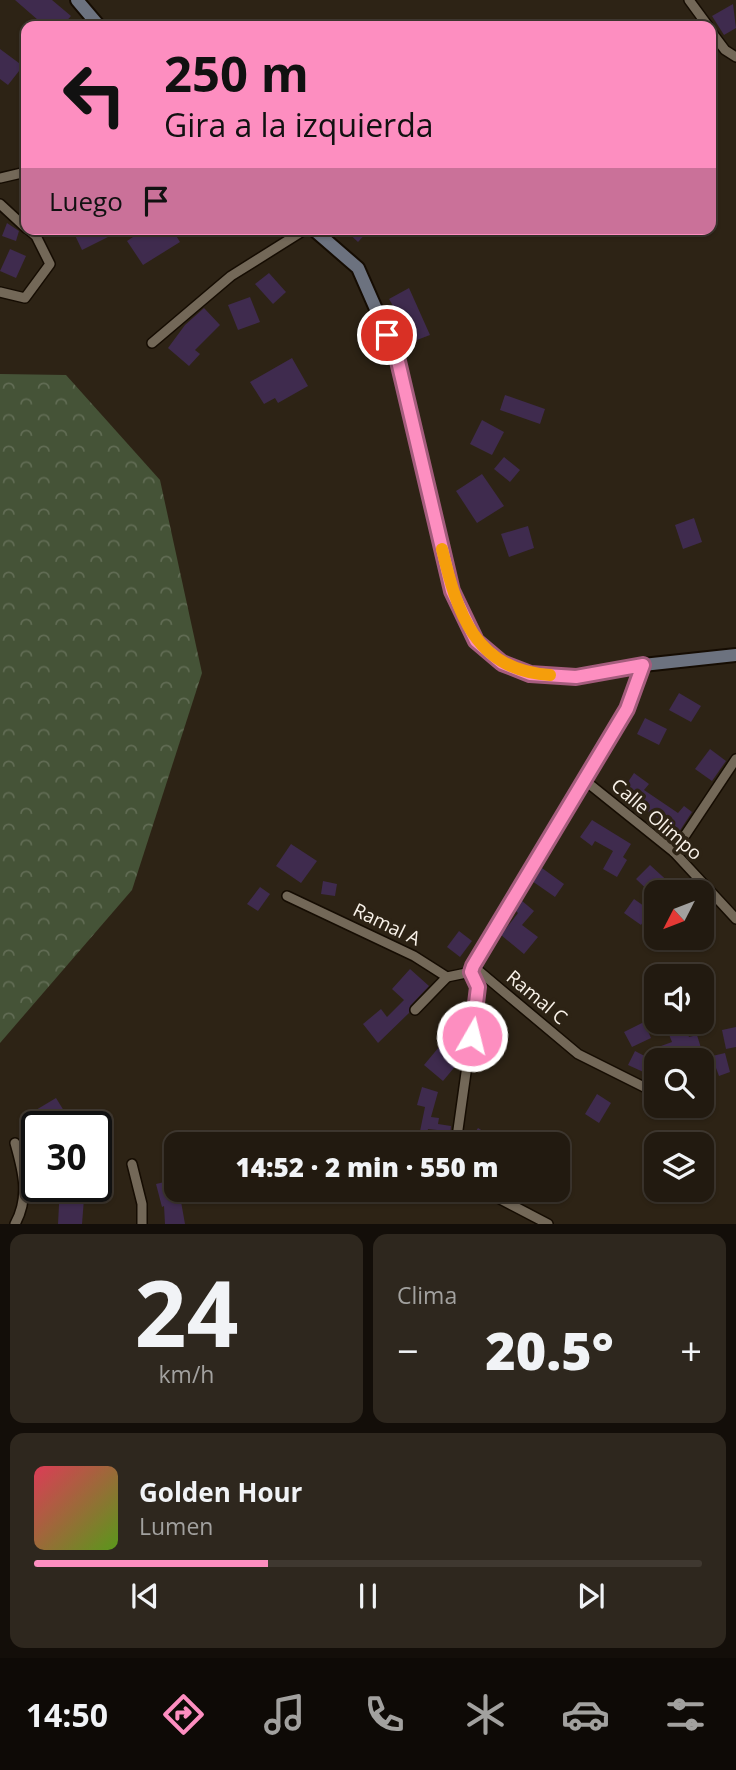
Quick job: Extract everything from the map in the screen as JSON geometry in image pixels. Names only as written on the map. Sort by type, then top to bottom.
[{"type":"street","points":[[78,0],[95,21]]},
{"type":"street","points":[[689,0],[704,21]]},
{"type":"street","points":[[716,38],[725,50],[736,57]]},
{"type":"street","points":[[0,178],[21,173]]},
{"type":"street","points":[[0,204],[21,223]]},
{"type":"street","points":[[0,292],[25,298],[50,264],[35,235]]},
{"type":"street","points":[[152,343],[231,276],[296,235]]},
{"type":"street","points":[[320,235],[358,268],[397,357],[452,591],[476,641],[502,663],[530,674],[576,677],[643,665],[736,655]]},
{"type":"street","points":[[415,1010],[447,977],[472,969],[627,709],[643,665]]},
{"type":"street","points":[[674,852],[736,759]]},
{"type":"street","name":"Calle Olimpo","points":[[583,779],[674,852],[736,919]]},
{"type":"street","name":"Ramal A","points":[[287,896],[414,956],[447,977]]},
{"type":"street","points":[[458,1132],[478,987],[472,969]]},
{"type":"street","name":"Ramal C","points":[[472,969],[578,1054],[644,1087]]},
{"type":"street","points":[[15,1143],[25,1179],[24,1199],[15,1224]]},
{"type":"street","points":[[132,1164],[142,1205],[142,1224]]},
{"type":"street","points":[[506,1202],[548,1224]]},
{"type":"green space","points":[[0,374],[66,375],[160,480],[202,673],[132,890],[0,1043]]},
{"type":"building","points":[[15,0],[52,0],[71,16],[66,21],[38,20]]},
{"type":"building","points":[[733,4],[736,28],[724,35],[712,16]]},
{"type":"building","points":[[0,49],[21,65],[21,69],[8,85],[0,79]]},
{"type":"building","points":[[7,223],[19,231],[16,241],[2,236]]},
{"type":"building","points":[[75,235],[112,235],[82,250]]},
{"type":"building","points":[[136,235],[176,235],[180,242],[143,265],[127,241]]},
{"type":"building","points":[[350,235],[364,235],[358,242]]},
{"type":"building","points":[[10,249],[26,256],[16,278],[0,271]]},
{"type":"building","points":[[269,273],[286,292],[273,304],[255,284]]},
{"type":"building","points":[[409,288],[430,335],[409,343],[403,323],[389,299]]},
{"type":"building","points":[[250,297],[260,322],[238,330],[228,305]]},
{"type":"building","points":[[204,308],[220,325],[195,350],[200,354],[189,366],[168,348],[185,325]]},
{"type":"building","points":[[292,358],[308,386],[278,403],[275,398],[264,404],[250,382]]},
{"type":"building","points":[[505,395],[545,409],[540,424],[500,410]]},
{"type":"building","points":[[482,420],[504,432],[492,455],[470,444]]},
{"type":"building","points":[[504,457],[520,470],[510,482],[494,469]]},
{"type":"building","points":[[482,474],[504,506],[477,523],[456,491]]},
{"type":"building","points":[[694,518],[702,542],[683,549],[675,525]]},
{"type":"building","points":[[528,526],[534,548],[509,557],[501,534]]},
{"type":"building","points":[[679,693],[701,706],[691,722],[669,710]]},
{"type":"building","points":[[645,718],[667,729],[659,745],[637,734]]},
{"type":"building","points":[[710,749],[726,761],[712,781],[695,769]]},
{"type":"building","points":[[634,773],[649,784],[644,790],[678,813],[684,806],[692,812],[679,832],[620,794]]},
{"type":"building","points":[[592,820],[631,844],[623,857],[627,860],[617,877],[603,869],[613,851],[595,841],[592,846],[580,837]]},
{"type":"building","points":[[291,844],[317,861],[301,883],[276,866]]},
{"type":"building","points":[[650,865],[666,880],[644,880],[644,887],[636,879]]},
{"type":"building","points":[[542,868],[564,884],[555,897],[532,881]]},
{"type":"building","points":[[323,881],[337,884],[335,896],[321,894]]},
{"type":"building","points":[[260,887],[270,894],[258,911],[247,904]]},
{"type":"building","points":[[634,899],[644,906],[644,921],[641,925],[624,913]]},
{"type":"building","points":[[521,900],[534,911],[522,925],[538,937],[524,954],[501,935],[518,913],[515,910]]},
{"type":"building","points":[[459,931],[472,941],[460,957],[447,947]]},
{"type":"building","points":[[410,969],[429,986],[410,1006],[409,1013],[378,1043],[363,1024],[381,1009],[387,1017],[404,1000],[392,989]]},
{"type":"building","points":[[644,1022],[644,1034],[649,1034],[651,1038],[632,1047],[624,1032]]},
{"type":"building","points":[[736,1027],[736,1047],[726,1049],[722,1030]]},
{"type":"building","points":[[669,1034],[688,1034],[689,1037],[697,1035],[701,1048],[662,1048],[672,1042]]},
{"type":"building","points":[[439,1047],[458,1063],[443,1081],[424,1065]]},
{"type":"building","points":[[635,1051],[644,1056],[644,1072],[628,1065]]},
{"type":"building","points":[[725,1053],[730,1072],[719,1076],[714,1069],[714,1056]]},
{"type":"building","points":[[422,1087],[438,1092],[431,1117],[439,1118],[438,1124],[451,1126],[450,1132],[428,1129],[427,1132],[420,1132],[425,1107],[417,1105]]},
{"type":"building","points":[[597,1094],[611,1103],[599,1123],[585,1114]]},
{"type":"building","points":[[56,1098],[64,1111],[37,1111]]},
{"type":"building","points":[[164,1182],[164,1202],[181,1202],[185,1224],[165,1224],[164,1206],[162,1207],[156,1184]]},
{"type":"building","points":[[59,1202],[84,1202],[82,1224],[58,1224]]},
{"type":"slow traffic","points":[[442,549],[452,591],[476,641],[502,663],[530,674],[550,675]]},
{"type":"route","points":[[387,335],[397,357],[452,591],[476,641],[502,663],[530,674],[576,677],[643,665],[627,709],[473,966],[471,972],[478,987],[472,1036]]}]
